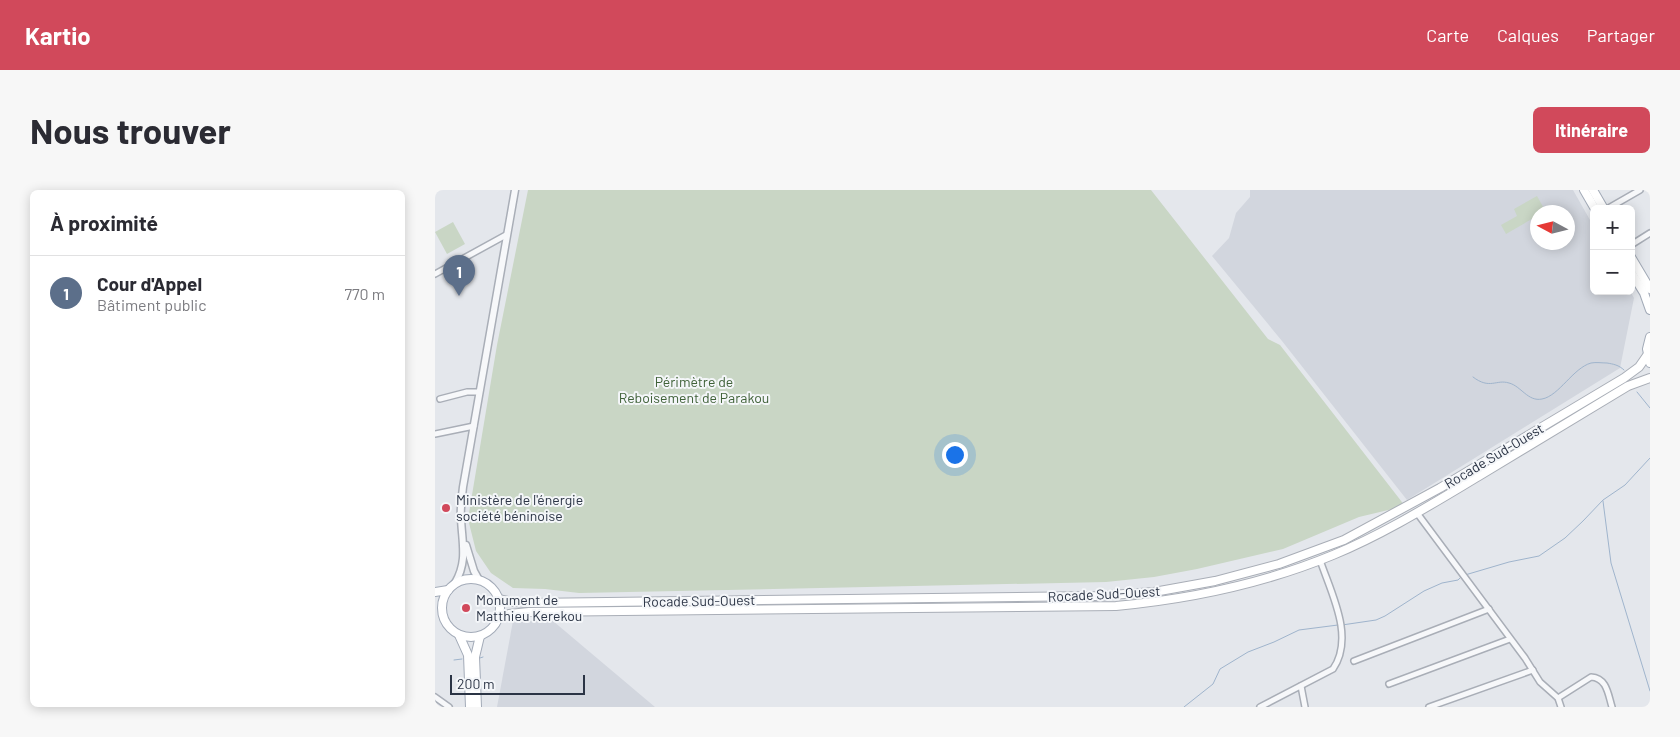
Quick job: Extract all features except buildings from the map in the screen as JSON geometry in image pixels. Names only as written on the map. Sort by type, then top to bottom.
[{"type":"main road","points":[[1584,190],[1593,205]]},
{"type":"main road","points":[[1593,190],[1602,205]]},
{"type":"main road","points":[[1635,264],[1650,289]]},
{"type":"main road","points":[[1635,278],[1644,293],[1650,310]]},
{"type":"main road","points":[[1649,359],[1650,337]]},
{"type":"main road","name":"Rocade Sud-Ouest","points":[[498,599],[529,603],[1096,596],[1154,592],[1215,582],[1257,571],[1345,540],[1441,488],[1624,378],[1649,359]]},
{"type":"main road","name":"Rocade Sud-Ouest","points":[[498,617],[529,612],[1116,606],[1169,600],[1207,593],[1267,578],[1353,546],[1417,513],[1628,386],[1650,378]]},
{"type":"main road","points":[[459,635],[480,636],[493,627],[498,617],[500,610],[498,599],[490,586],[479,580],[467,579],[455,583],[448,590],[443,601],[442,613],[448,626],[459,635],[468,655],[470,707]]},
{"type":"main road","points":[[435,592],[448,590]]},
{"type":"main road","points":[[435,608],[442,613]]},
{"type":"main road","points":[[477,707],[475,657],[480,636]]},
{"type":"street","points":[[455,583],[462,571],[463,564],[462,496],[515,190]]},
{"type":"street","points":[[1612,205],[1640,190]]},
{"type":"street","points":[[1635,242],[1650,233]]},
{"type":"street","points":[[435,274],[506,234]]},
{"type":"street","points":[[440,400],[467,392],[479,392]]},
{"type":"street","points":[[435,434],[474,426]]},
{"type":"street","points":[[1417,513],[1489,609],[1540,682],[1558,698],[1561,707]]},
{"type":"street","points":[[462,532],[471,562],[479,580]]},
{"type":"street","points":[[1260,707],[1333,669],[1338,662],[1343,645],[1339,619],[1319,560]]},
{"type":"street","points":[[1354,661],[1489,609]]},
{"type":"street","points":[[1389,684],[1510,639]]},
{"type":"street","points":[[1429,707],[1533,670]]},
{"type":"street","points":[[1558,698],[1591,677],[1597,677],[1604,683],[1612,707]]},
{"type":"street","points":[[1301,686],[1305,707]]},
{"type":"street","points":[[435,697],[449,707]]},
{"type":"shaded area","points":[[1250,190],[1573,190],[1590,220],[1590,295],[1632,295],[1634,298],[1620,368],[1407,500],[1282,341],[1212,256],[1229,238],[1236,213],[1250,197]]},
{"type":"shaded area","points":[[513,621],[553,621],[655,707],[497,707]]},
{"type":"green space","name":"Périmètre de Reboisement de Parakou","points":[[528,190],[1151,190],[1268,339],[1280,345],[1405,506],[1359,517],[1283,549],[1197,569],[1154,577],[1106,582],[579,593],[513,588],[491,573],[476,551],[468,519],[497,345]]},
{"type":"green space","points":[[1537,196],[1542,205],[1530,205],[1530,220],[1506,234],[1501,225],[1517,216],[1514,209]]},
{"type":"green space","points":[[453,222],[465,244],[447,254],[435,232]]},
{"type":"waterway","points":[[1473,377],[1488,384],[1509,383],[1533,398],[1542,399],[1554,393],[1578,370],[1591,363],[1607,363],[1624,370]]},
{"type":"waterway","points":[[1637,392],[1650,408]]},
{"type":"waterway","points":[[1465,575],[1509,562],[1539,556],[1565,538],[1603,500],[1625,485],[1650,458]]},
{"type":"waterway","points":[[1603,501],[1611,563],[1650,691]]},
{"type":"waterway","points":[[1342,625],[1376,620],[1424,591],[1442,583],[1458,580],[1461,577]]},
{"type":"waterway","points":[[1184,707],[1213,684],[1220,669],[1248,652],[1299,630],[1338,625]]},
{"type":"waterway","points":[[454,660],[462,659]]},
{"type":"place","name":"Cour d'Appel","points":[[459,296]]},
{"type":"place","name":"Ministère de l'énergie société béninoise","points":[[446,508]]},
{"type":"place","name":"Monument de Matthieu Kerekou","points":[[466,608]]}]
